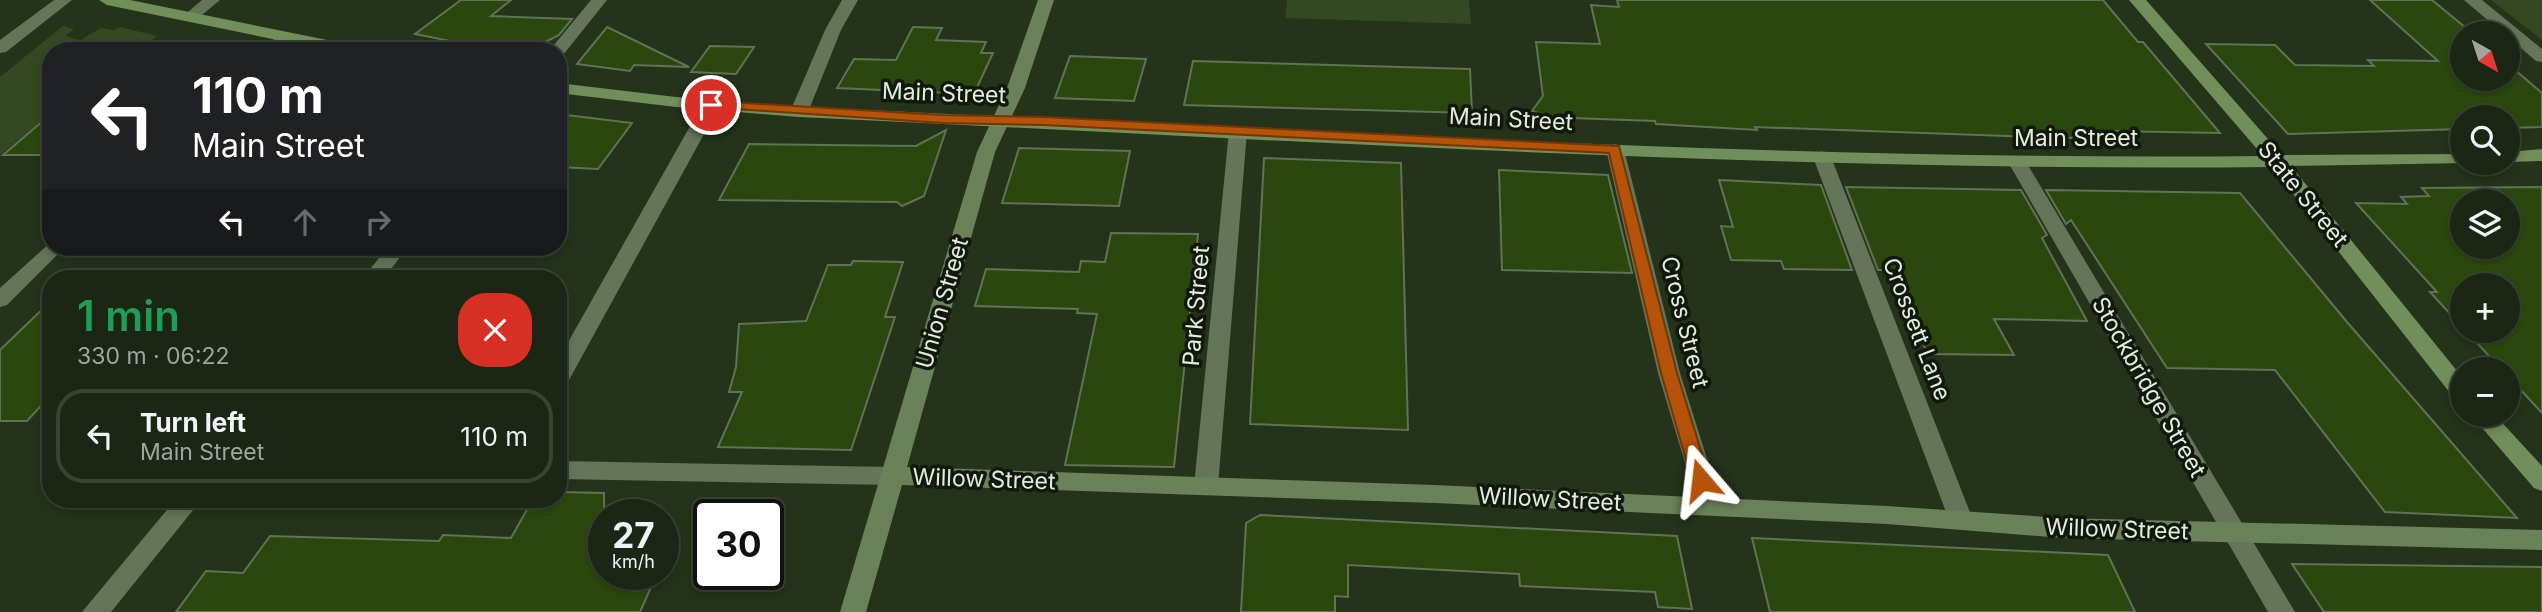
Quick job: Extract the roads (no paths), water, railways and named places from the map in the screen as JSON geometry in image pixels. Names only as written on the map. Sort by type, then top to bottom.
[{"type":"main road","points":[[107,0],[306,42]]},
{"type":"main road","name":"State Street","points":[[2137,0],[2278,162],[2450,377]]},
{"type":"main road","name":"Main Street","points":[[567,89],[711,105],[799,111],[1822,158],[2017,162],[2450,159]]},
{"type":"main road","points":[[2520,156],[2542,155]]},
{"type":"main road","points":[[2493,427],[2542,482]]},
{"type":"street","points":[[0,48],[64,0]]},
{"type":"street","points":[[190,17],[212,0]]},
{"type":"street","points":[[564,42],[598,0]]},
{"type":"street","points":[[799,111],[833,30],[850,0]]},
{"type":"street","name":"Union Street","points":[[853,612],[986,152],[1016,88],[1046,0]]},
{"type":"street","points":[[2472,0],[2542,57]]},
{"type":"street","points":[[280,42],[284,38]]},
{"type":"street","points":[[567,364],[711,105]]},
{"type":"street","name":"Park Street","points":[[1206,486],[1238,131]]},
{"type":"street","name":"Cross Street","points":[[1615,149],[1669,373],[1710,506]]},
{"type":"street","name":"Crossett Lane","points":[[1822,158],[1961,520]]},
{"type":"street","name":"Stockbridge Street","points":[[2017,162],[2282,612]]},
{"type":"street","points":[[0,300],[46,256]]},
{"type":"street","points":[[379,270],[391,256]]},
{"type":"street","name":"Willow Street","points":[[567,470],[894,476],[1237,487],[1710,506],[2062,528],[2542,540]]},
{"type":"street","points":[[95,612],[182,508]]}]
